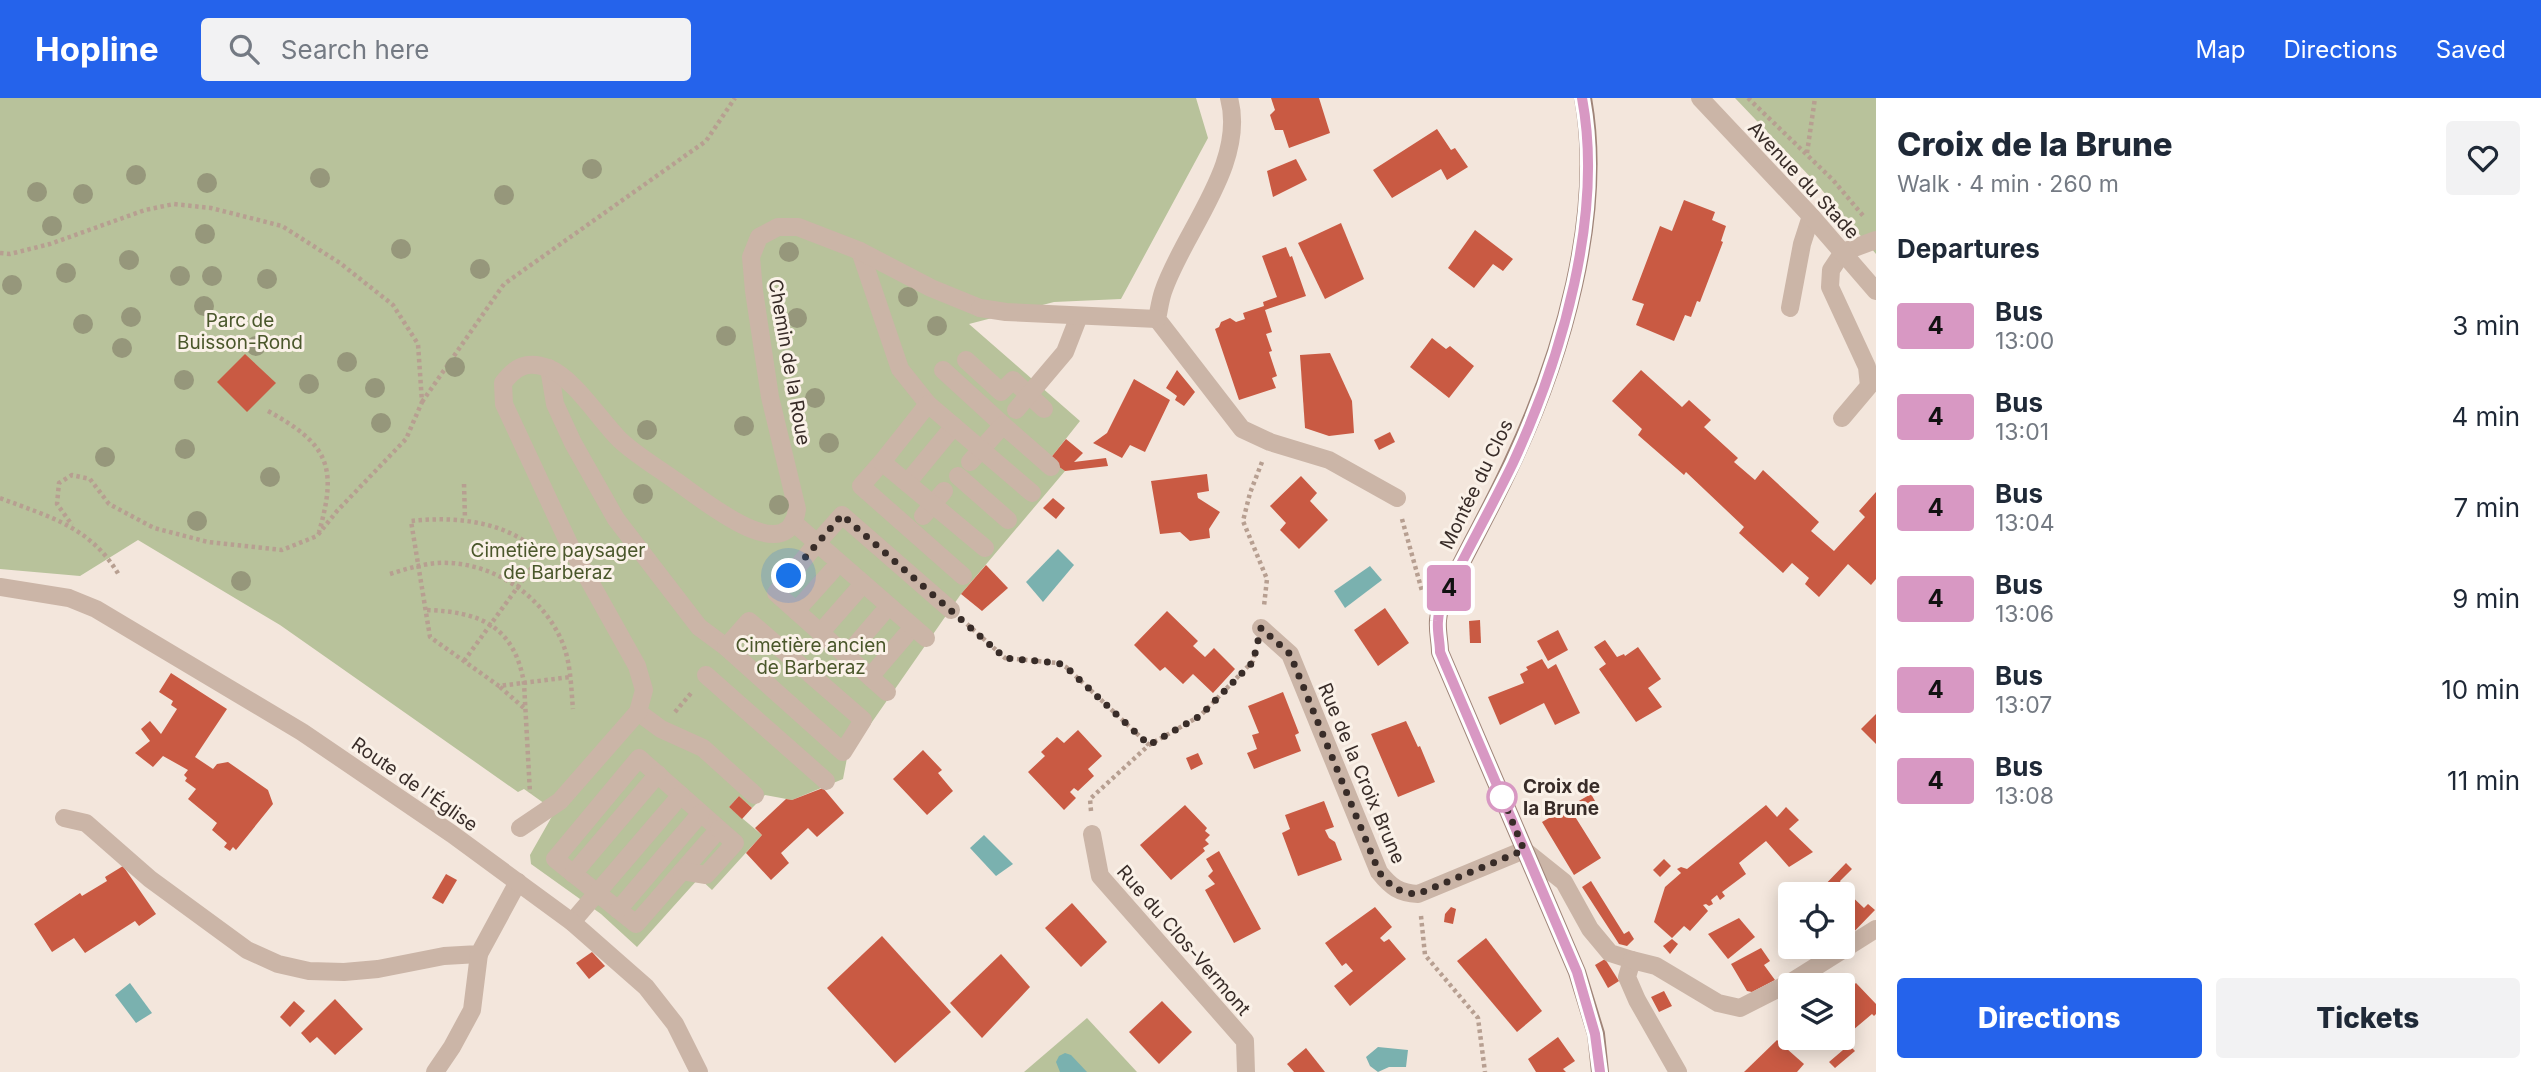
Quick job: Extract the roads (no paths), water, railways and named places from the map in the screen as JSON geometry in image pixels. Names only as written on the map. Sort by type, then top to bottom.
[{"type":"main road","name":"Montée du Clos","points":[[1583,98],[1587,139],[1586,206],[1583,243],[1575,281],[1552,362],[1531,419],[1513,462],[1448,590],[1438,620],[1440,652],[1577,972],[1595,1034],[1600,1072]]},
{"type":"street","points":[[1229,98],[1233,131],[1224,164],[1163,293],[1157,319],[1242,429],[1270,442],[1329,460],[1397,498]]},
{"type":"street","name":"Avenue du Stade","points":[[1700,98],[1811,216],[1876,291]]},
{"type":"street","points":[[1790,308],[1801,244],[1811,216]]},
{"type":"street","name":"Chemin de la Roue","points":[[793,522],[797,509],[770,397],[754,291],[751,257],[759,237],[778,227],[798,227],[860,251],[931,289],[980,308],[1006,312],[1157,319]]},
{"type":"street","points":[[1842,418],[1869,386],[1867,367],[1830,287],[1831,270],[1843,252],[1876,240]]},
{"type":"street","points":[[860,251],[900,369],[928,404],[954,426],[976,456],[1032,494]]},
{"type":"street","points":[[1016,410],[1065,352],[1079,316]]},
{"type":"street","points":[[967,360],[1001,392],[1013,380],[1044,409]]},
{"type":"street","points":[[520,828],[559,800],[638,712],[644,690],[637,666],[571,548],[504,404],[503,383],[514,368],[530,363],[549,368],[564,378],[622,442],[736,524],[762,534],[783,531],[793,522],[926,638]]},
{"type":"street","points":[[549,368],[555,404],[573,443],[616,519],[699,627],[723,644],[843,752],[863,720],[750,621],[723,644]]},
{"type":"street","points":[[943,370],[1051,467]]},
{"type":"street","points":[[928,404],[861,486],[963,576]]},
{"type":"street","points":[[976,456],[1003,425]]},
{"type":"street","points":[[951,610],[911,530],[907,482],[954,426]]},
{"type":"street","points":[[882,462],[907,482]]},
{"type":"street","points":[[958,476],[1008,520]]},
{"type":"street","points":[[887,692],[776,593],[842,515],[985,548]]},
{"type":"street","points":[[796,611],[832,571]]},
{"type":"street","points":[[820,633],[863,584]]},
{"type":"street","name":"Route de l'Église","points":[[0,587],[69,598],[120,622],[302,732],[572,922],[646,986],[675,1024],[699,1072]]},
{"type":"street","name":"Route de l'Église","points":[[0,598],[54,595]]},
{"type":"street","points":[[846,656],[882,614]]},
{"type":"street","name":"Rue de la Croix Brune","points":[[1261,628],[1290,654],[1379,872],[1391,887],[1404,893],[1418,894],[1524,850]]},
{"type":"street","points":[[870,677],[906,635]]},
{"type":"street","points":[[706,676],[826,781]]},
{"type":"street","points":[[638,712],[661,729],[703,748],[755,795]]},
{"type":"street","points":[[596,810],[659,863],[679,874],[706,875],[735,843],[639,758],[555,859],[636,924],[679,874]]},
{"type":"street","points":[[573,874],[657,774]]},
{"type":"street","points":[[572,922],[681,795]]},
{"type":"street","points":[[618,910],[701,813]]},
{"type":"street","points":[[64,818],[86,823],[150,879],[247,950],[278,964],[309,971],[344,972],[378,969],[444,956],[479,954]]},
{"type":"street","name":"Rue du Clos-Vermont","points":[[1092,834],[1100,876],[1245,1041],[1246,1072]]},
{"type":"street","points":[[1524,850],[1564,882],[1590,929],[1610,953],[1656,966],[1718,1003],[1740,1008],[1793,981],[1876,929]]},
{"type":"street","points":[[435,1072],[453,1047],[472,1010],[479,954],[518,882]]},
{"type":"street","points":[[1632,960],[1628,977],[1637,1000],[1678,1072]]},
{"type":"water","points":[[1058,549],[1074,565],[1043,602],[1026,582]]},
{"type":"water","points":[[1370,566],[1382,580],[1345,608],[1334,591]]},
{"type":"water","points":[[984,835],[1013,864],[996,876],[970,848]]},
{"type":"water","points":[[130,983],[152,1013],[136,1023],[115,995]]},
{"type":"water","points":[[1378,1047],[1408,1050],[1406,1067],[1389,1067],[1378,1072],[1370,1066],[1366,1057]]},
{"type":"water","points":[[1065,1053],[1071,1055],[1087,1072],[1060,1072],[1056,1062],[1059,1056]]},
{"type":"place","name":"Croix de la Brune","points":[[1502,797]]},
{"type":"park label","name":"Parc de Buisson-Rond","points":[[240,331]]},
{"type":"park label","name":"Cimetière paysager de Barberaz","points":[[558,561]]},
{"type":"park label","name":"Cimetière ancien de Barberaz","points":[[811,656]]}]
